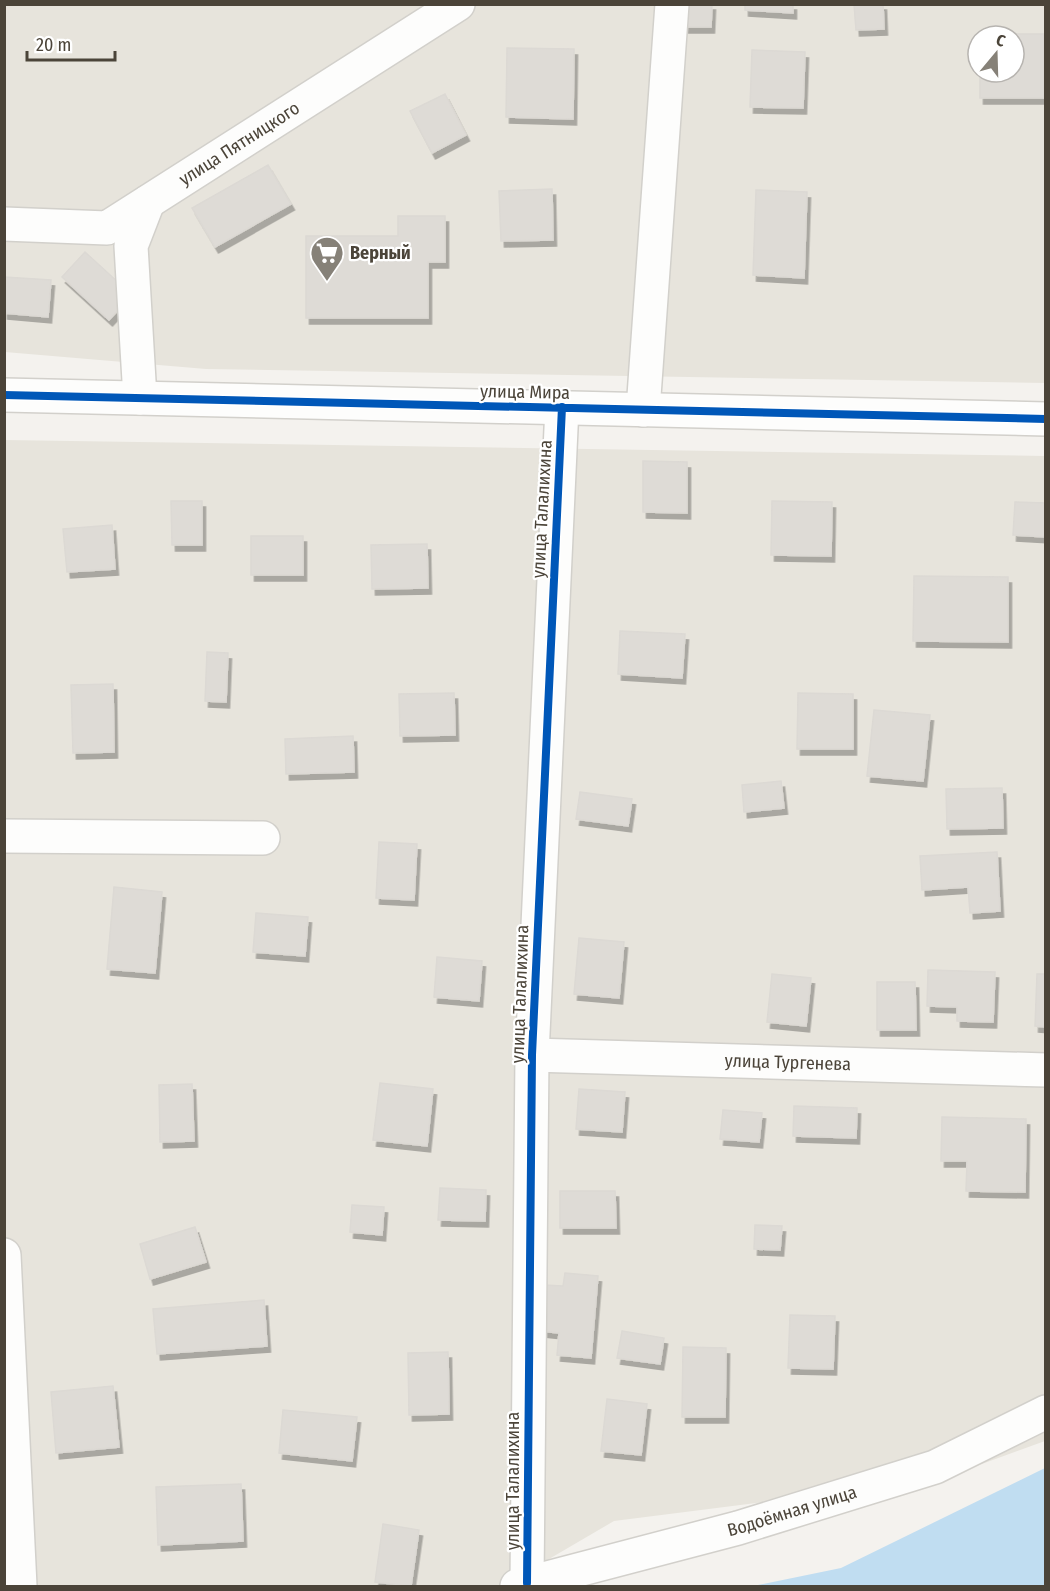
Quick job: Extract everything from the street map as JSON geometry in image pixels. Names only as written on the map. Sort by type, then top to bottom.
[{"type":"street","name":"улица Пятницкого","points":[[4,224],[107,228],[458,4]]},
{"type":"street","points":[[643,410],[672,4]]},
{"type":"street","points":[[140,398],[131,246],[148,202]]},
{"type":"street","name":"улица Мира","points":[[4,395],[1046,419]]},
{"type":"street","name":"улица Талалихина","points":[[522,1585],[532,1055],[562,407]]},
{"type":"street","points":[[4,836],[262,838]]},
{"type":"street","name":"улица Тургенева","points":[[532,1055],[1046,1070]]},
{"type":"street","points":[[4,1255],[20,1587]]},
{"type":"street","name":"Водоёмная улица","points":[[522,1585],[738,1528],[935,1467],[1046,1412]]},
{"type":"shaded area","points":[[4,5],[1045,5],[1045,383],[206,369],[5,352]]},
{"type":"shaded area","points":[[4,440],[1045,456],[1045,1441],[938,1480],[614,1521],[503,1586],[5,1586]]},
{"type":"water","points":[[1045,1468],[1045,1586],[753,1586],[841,1568]]},
{"type":"building","points":[[686,4],[712,4],[711,27],[685,27]]},
{"type":"building","points":[[745,4],[793,4],[793,13],[745,10]]},
{"type":"building","points":[[854,4],[883,4],[884,29],[856,30]]},
{"type":"building","points":[[1026,34],[1044,34],[1044,98],[980,98],[980,84],[1026,84]]},
{"type":"building","points":[[507,48],[574,49],[573,119],[506,117]]},
{"type":"building","points":[[752,50],[805,52],[803,108],[750,107]]},
{"type":"building","points":[[445,94],[466,135],[432,153],[410,111]]},
{"type":"building","points":[[268,165],[291,204],[215,247],[192,208]]},
{"type":"building","points":[[552,189],[553,240],[501,241],[499,191]]},
{"type":"building","points":[[756,190],[807,192],[804,278],[753,275]]},
{"type":"building","points":[[398,216],[445,216],[445,262],[428,262],[428,318],[306,318],[306,236],[398,236]]},
{"type":"building","points":[[85,252],[132,295],[109,320],[62,277]]},
{"type":"building","points":[[4,277],[51,280],[48,317],[4,313]]},
{"type":"building","points":[[643,461],[687,462],[687,513],[643,512]]},
{"type":"building","points":[[171,501],[202,501],[202,545],[172,545]]},
{"type":"building","points":[[772,501],[832,502],[831,556],[771,555]]},
{"type":"building","points":[[1015,502],[1046,503],[1046,537],[1013,535]]},
{"type":"building","points":[[112,525],[115,569],[67,572],[63,529]]},
{"type":"building","points":[[251,536],[303,536],[303,575],[251,575]]},
{"type":"building","points":[[427,544],[428,588],[372,589],[371,545]]},
{"type":"building","points":[[914,576],[1008,577],[1008,642],[913,641]]},
{"type":"building","points":[[620,631],[685,634],[682,678],[618,674]]},
{"type":"building","points":[[207,652],[228,653],[226,702],[205,701]]},
{"type":"building","points":[[113,684],[114,752],[73,753],[71,685]]},
{"type":"building","points":[[454,693],[455,735],[400,736],[399,694]]},
{"type":"building","points":[[798,693],[853,694],[853,749],[797,749]]},
{"type":"building","points":[[874,710],[930,715],[923,781],[867,776]]},
{"type":"building","points":[[353,736],[354,772],[286,774],[285,739]]},
{"type":"building","points":[[781,781],[784,808],[744,812],[742,785]]},
{"type":"building","points":[[1002,788],[1003,828],[947,829],[946,789]]},
{"type":"building","points":[[580,792],[632,799],[628,826],[576,819]]},
{"type":"building","points":[[379,842],[417,844],[414,900],[376,898]]},
{"type":"building","points":[[997,852],[1000,911],[970,913],[968,887],[922,890],[920,856]]},
{"type":"building","points":[[114,887],[162,892],[155,973],[107,969]]},
{"type":"building","points":[[256,913],[308,917],[305,956],[253,952]]},
{"type":"building","points":[[579,938],[624,942],[619,998],[574,994]]},
{"type":"building","points":[[437,957],[482,961],[479,1001],[434,997]]},
{"type":"building","points":[[928,970],[995,972],[993,1022],[957,1021],[957,1007],[927,1006]]},
{"type":"building","points":[[772,974],[811,978],[806,1026],[767,1022]]},
{"type":"building","points":[[1037,974],[1046,974],[1046,1027],[1035,1026]]},
{"type":"building","points":[[877,982],[915,982],[916,1030],[877,1030]]},
{"type":"building","points":[[380,1083],[433,1089],[427,1146],[373,1140]]},
{"type":"building","points":[[192,1084],[194,1141],[160,1142],[159,1085]]},
{"type":"building","points":[[579,1089],[625,1092],[622,1132],[576,1129]]},
{"type":"building","points":[[794,1106],[857,1108],[856,1138],[793,1136]]},
{"type":"building","points":[[723,1110],[762,1113],[759,1142],[720,1139]]},
{"type":"building","points":[[942,1117],[1026,1119],[1025,1192],[966,1191],[967,1161],[941,1161]]},
{"type":"building","points":[[440,1188],[486,1190],[485,1221],[438,1220]]},
{"type":"building","points":[[560,1191],[615,1191],[616,1228],[560,1228]]},
{"type":"building","points":[[352,1205],[384,1207],[382,1235],[350,1232]]},
{"type":"building","points":[[755,1225],[782,1226],[780,1250],[754,1249]]},
{"type":"building","points":[[195,1227],[206,1262],[150,1279],[140,1244]]},
{"type":"building","points":[[565,1273],[598,1276],[591,1358],[557,1355],[559,1333],[541,1331],[545,1285],[563,1286]]},
{"type":"building","points":[[264,1300],[267,1346],[157,1354],[153,1309]]},
{"type":"building","points":[[790,1315],[835,1316],[833,1369],[788,1368]]},
{"type":"building","points":[[622,1331],[664,1338],[660,1364],[617,1358]]},
{"type":"building","points":[[683,1347],[726,1348],[725,1417],[682,1417]]},
{"type":"building","points":[[448,1352],[449,1414],[409,1415],[408,1353]]},
{"type":"building","points":[[113,1386],[119,1447],[56,1453],[51,1392]]},
{"type":"building","points":[[607,1399],[647,1404],[641,1455],[601,1451]]},
{"type":"building","points":[[283,1410],[357,1417],[352,1461],[279,1453]]},
{"type":"building","points":[[241,1484],[243,1541],[158,1545],[156,1487]]},
{"type":"building","points":[[383,1524],[419,1530],[411,1586],[375,1582]]},
{"type":"cycle path","points":[[4,395],[1046,419]]},
{"type":"cycle path","points":[[527,1583],[532,1055],[562,407]]},
{"type":"place","name":"Верный","points":[[327,282]]}]
